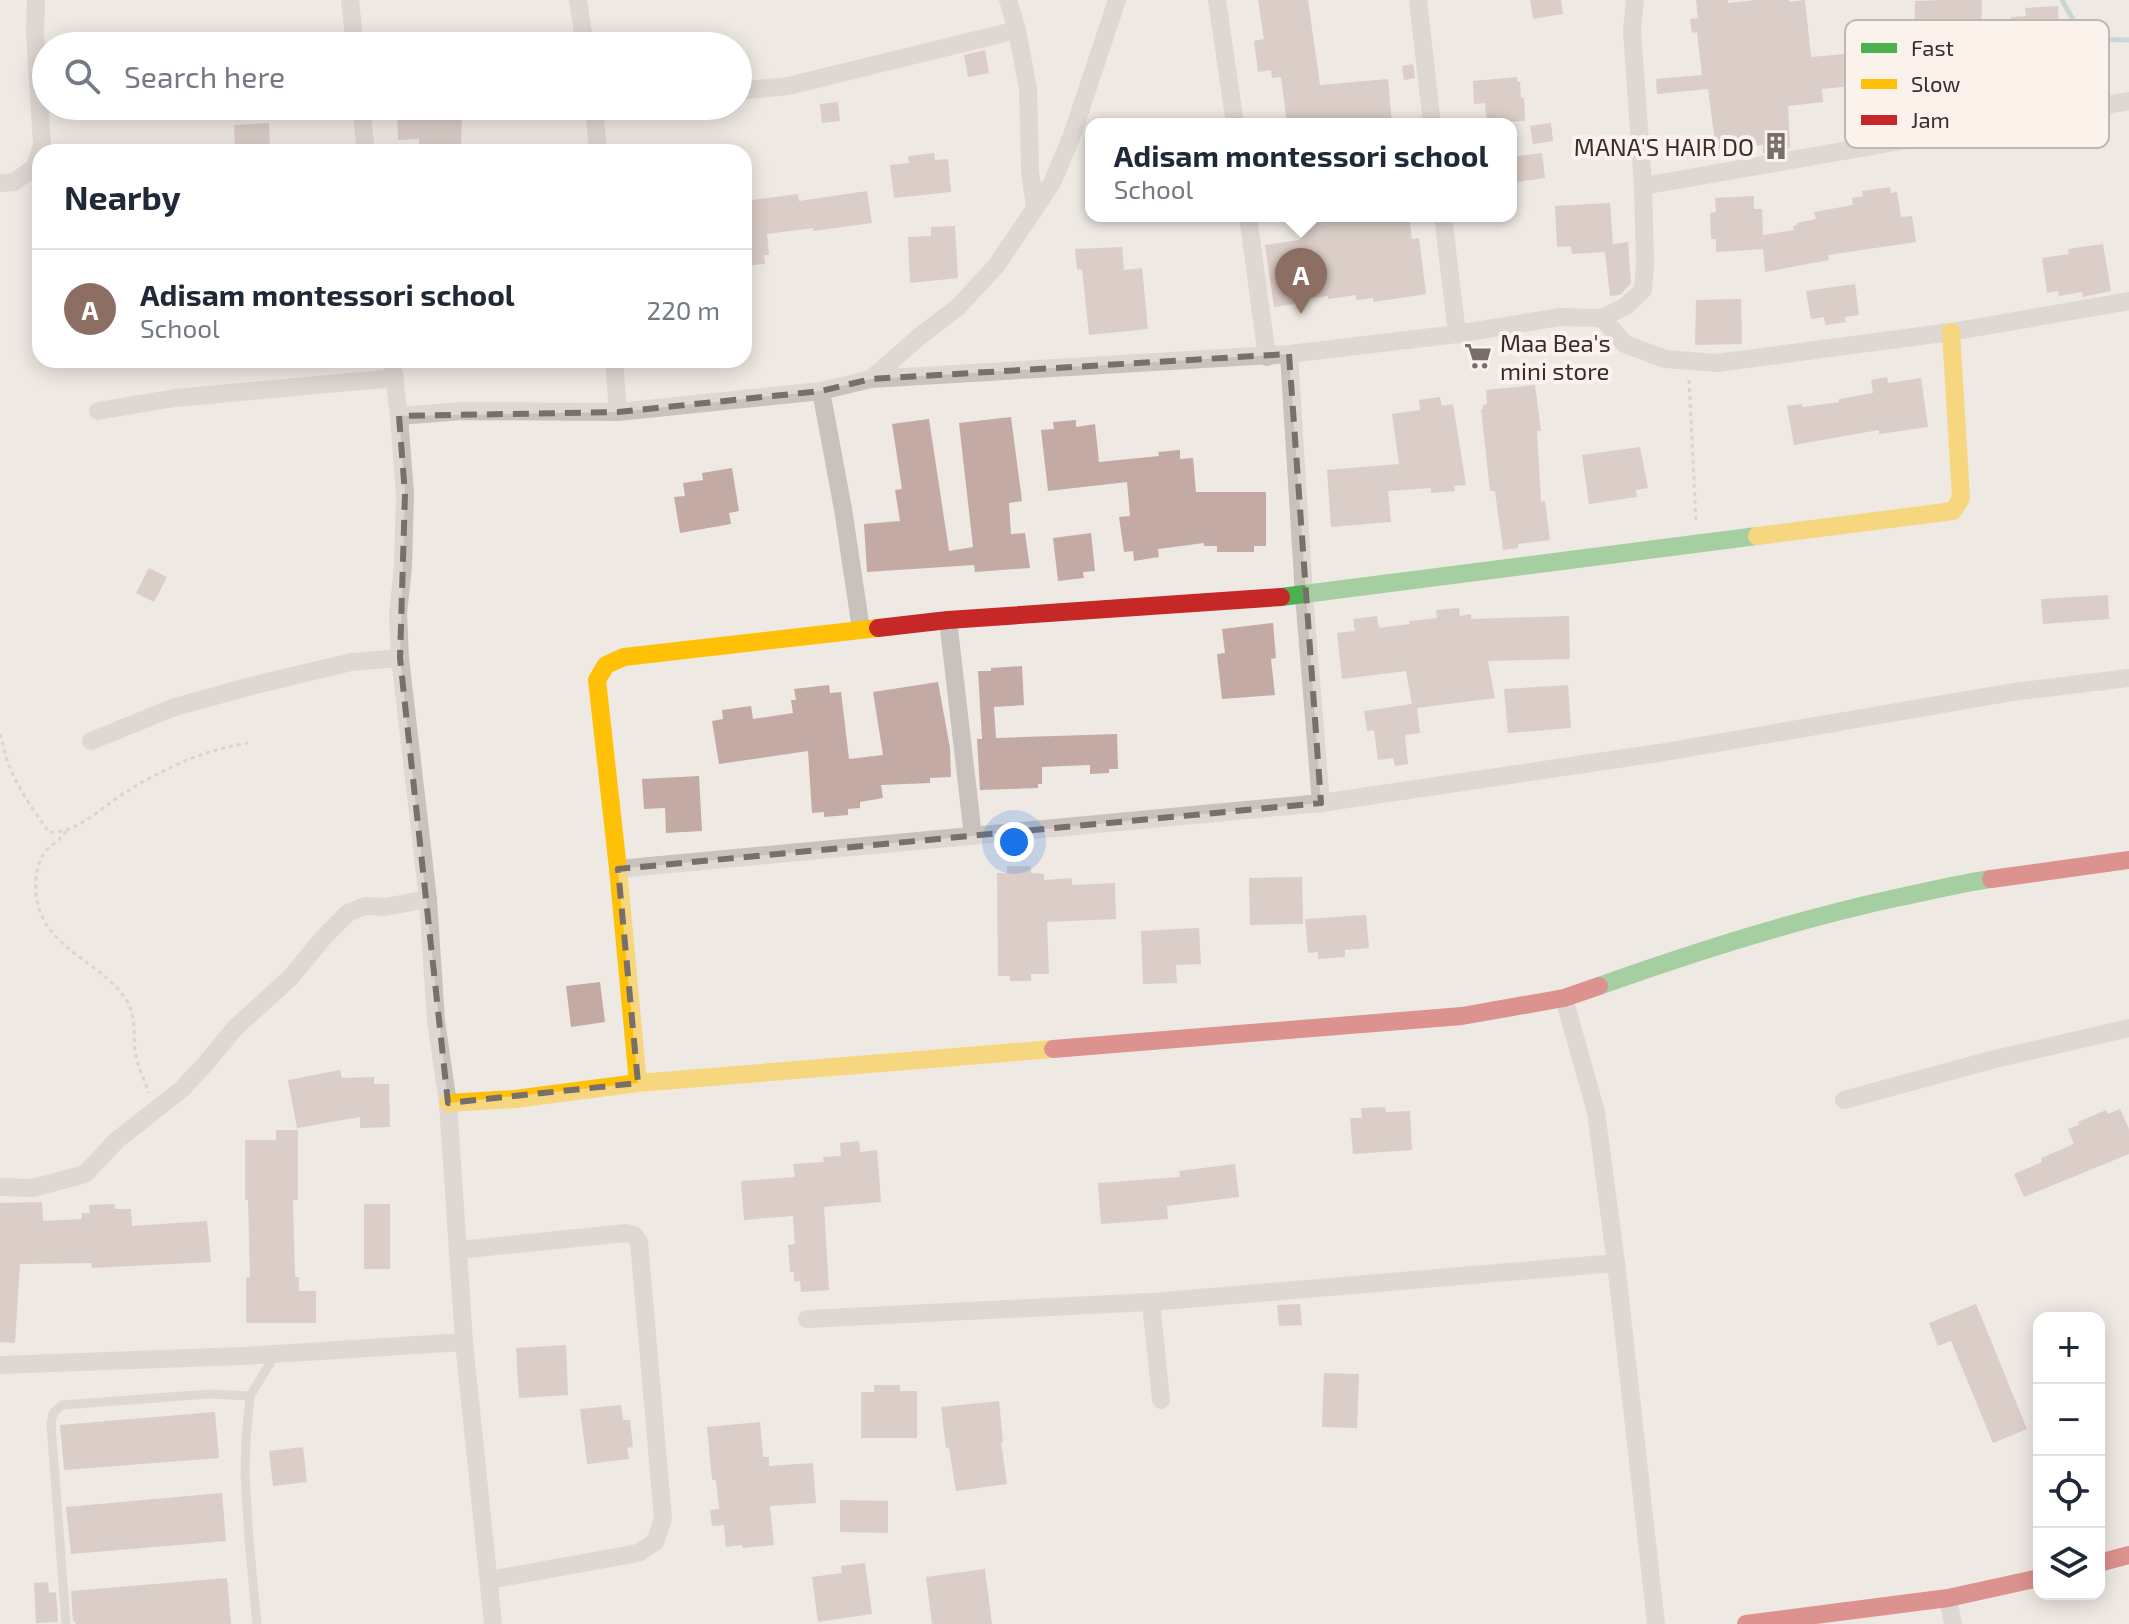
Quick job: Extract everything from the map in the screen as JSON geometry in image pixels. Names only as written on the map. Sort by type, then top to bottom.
[{"type":"street","points":[[35,32],[36,0]]},
{"type":"street","points":[[350,0],[353,32]]},
{"type":"street","points":[[578,0],[583,32]]},
{"type":"street","points":[[1008,0],[1028,89],[1030,171],[1035,207]]},
{"type":"street","points":[[871,379],[958,307],[996,266],[1052,183],[1071,138],[1117,0]]},
{"type":"street","points":[[1217,0],[1234,118]]},
{"type":"street","points":[[1418,0],[1431,118]]},
{"type":"street","points":[[399,416],[463,411],[618,412],[821,391],[871,379],[1267,357],[1457,334],[1560,317],[1602,318],[1626,306],[1643,290],[1643,186],[1632,31],[1635,0]]},
{"type":"street","points":[[752,90],[788,86],[1017,30]]},
{"type":"street","points":[[2109,104],[2129,101]]},
{"type":"street","points":[[40,120],[42,144]]},
{"type":"street","points":[[363,120],[365,144]]},
{"type":"street","points":[[598,144],[599,120]]},
{"type":"street","points":[[1643,186],[1860,148]]},
{"type":"street","points":[[0,183],[14,182],[32,169]]},
{"type":"street","points":[[1249,222],[1267,357]]},
{"type":"street","points":[[1444,222],[1457,334]]},
{"type":"street","points":[[1602,318],[1625,344],[1665,359],[1717,363],[1951,332],[2129,301]]},
{"type":"street","points":[[638,1083],[597,680],[606,665],[624,657],[948,620],[1304,595],[1953,511],[1961,498],[1951,332]]},
{"type":"street","points":[[1289,354],[1321,803]]},
{"type":"street","points":[[615,368],[618,412]]},
{"type":"street","points":[[98,411],[394,369],[405,494],[398,613],[400,658],[428,899],[436,1021],[448,1103],[464,1342],[493,1624]]},
{"type":"street","points":[[821,391],[861,629]]},
{"type":"street","points":[[948,620],[973,836]]},
{"type":"street","points":[[91,741],[175,707],[251,686],[351,662],[400,658]]},
{"type":"street","points":[[618,869],[1321,803],[1659,753],[2013,692],[2129,678]]},
{"type":"street","points":[[448,1103],[515,1099],[638,1083],[1462,1016],[1564,998],[1654,966],[1859,906],[1970,882],[2129,860]]},
{"type":"street","points":[[0,1187],[33,1188],[85,1174],[117,1140],[182,1089],[235,1028],[291,977],[348,913],[365,906],[385,907],[428,899]]},
{"type":"street","points":[[1564,998],[1596,1112],[1656,1624]]},
{"type":"street","points":[[1844,1100],[1995,1059],[2129,1028]]},
{"type":"street","points":[[458,1250],[626,1233],[634,1235],[639,1242],[663,1519],[655,1542],[638,1553],[489,1580]]},
{"type":"street","points":[[807,1319],[1151,1302],[1616,1263]]},
{"type":"street","points":[[1151,1302],[1161,1400]]},
{"type":"street","points":[[0,1365],[276,1354],[464,1342]]},
{"type":"street","points":[[2105,1561],[2129,1555]]},
{"type":"street","points":[[1758,1623],[1948,1598],[2033,1579]]},
{"type":"street","points":[[1948,1598],[1953,1624]]},
{"type":"lane","points":[[257,1624],[245,1474],[246,1439],[250,1396],[276,1354]]},
{"type":"lane","points":[[66,1624],[51,1424],[53,1413],[62,1405],[210,1394],[250,1396]]},
{"type":"path","points":[[1687,361],[1697,544]]},
{"type":"path","points":[[0,734],[6,759],[33,810],[49,832],[74,828],[123,793],[168,769],[215,749],[248,743]]},
{"type":"path","points":[[66,831],[60,841],[43,855],[36,873],[37,905],[48,931],[105,976],[126,999],[133,1015],[139,1070],[154,1111]]},
{"type":"highlighted area","points":[[1289,354],[1321,803],[618,869],[638,1083],[448,1103],[400,658],[405,494],[399,416],[618,412],[821,391],[871,379]]},
{"type":"building","points":[[1258,0],[1308,0],[1320,85],[1388,79],[1391,118],[1286,118],[1281,77],[1272,78],[1271,70],[1258,72],[1254,41],[1264,39]]},
{"type":"building","points":[[1530,0],[1561,0],[1563,14],[1533,19]]},
{"type":"building","points":[[1696,0],[1728,0],[1728,3],[1805,0],[1811,57],[1845,54],[1845,87],[1822,89],[1823,102],[1788,106],[1790,148],[1763,153],[1763,145],[1716,149],[1708,89],[1657,94],[1656,79],[1702,75],[1697,32],[1692,33],[1690,19],[1698,18]]},
{"type":"building","points":[[1982,0],[1981,20],[1914,20],[1915,1]]},
{"type":"building","points":[[2058,6],[2058,20],[2011,20],[2011,17],[2026,16],[2025,8]]},
{"type":"building","points":[[985,50],[989,73],[968,77],[964,55]]},
{"type":"building","points":[[1413,64],[1415,78],[1404,80],[1402,66]]},
{"type":"building","points":[[1517,77],[1521,98],[1524,98],[1525,121],[1486,118],[1485,103],[1474,104],[1473,81]]},
{"type":"building","points":[[838,102],[840,121],[822,123],[820,104]]},
{"type":"building","points":[[397,120],[462,120],[461,144],[419,144],[419,139],[398,140]]},
{"type":"building","points":[[269,123],[270,144],[235,144],[234,125]]},
{"type":"building","points":[[1551,123],[1553,141],[1533,144],[1530,126]]},
{"type":"building","points":[[934,153],[935,160],[948,159],[951,192],[894,198],[890,165],[909,163],[908,156]]},
{"type":"building","points":[[1542,153],[1545,178],[1517,182],[1517,156]]},
{"type":"building","points":[[1890,187],[1891,193],[1897,192],[1901,217],[1912,216],[1916,242],[1828,255],[1829,260],[1765,272],[1763,249],[1716,252],[1716,239],[1711,239],[1710,213],[1716,212],[1715,198],[1754,196],[1754,209],[1762,209],[1763,235],[1794,230],[1793,226],[1797,223],[1816,219],[1814,212],[1853,205],[1852,198],[1863,196],[1862,191]]},
{"type":"building","points":[[867,191],[872,223],[767,234],[769,255],[764,255],[765,264],[752,265],[752,200],[798,194],[799,201]]},
{"type":"building","points":[[1610,203],[1613,244],[1628,242],[1631,283],[1620,295],[1610,296],[1605,252],[1572,254],[1571,246],[1557,247],[1555,206]]},
{"type":"building","points":[[1298,222],[1410,222],[1412,239],[1419,238],[1426,294],[1373,302],[1373,298],[1356,300],[1356,295],[1328,299],[1328,296],[1294,300],[1294,304],[1274,307],[1265,245],[1300,240]]},
{"type":"building","points":[[955,226],[958,278],[910,283],[908,237],[931,236],[931,227]]},
{"type":"building","points":[[2103,244],[2111,291],[2083,297],[2082,292],[2059,296],[2058,291],[2047,293],[2042,258],[2069,254],[2068,249]]},
{"type":"building","points":[[1122,247],[1124,270],[1142,268],[1148,329],[1089,335],[1082,269],[1077,270],[1075,249]]},
{"type":"building","points":[[1855,284],[1859,315],[1845,317],[1846,322],[1825,325],[1824,317],[1811,319],[1806,291]]},
{"type":"building","points":[[1741,299],[1742,344],[1695,345],[1696,300]]},
{"type":"building","points":[[1887,377],[1888,383],[1921,378],[1928,427],[1879,434],[1879,430],[1794,445],[1787,406],[1839,402],[1839,399],[1873,393],[1871,380]]},
{"type":"building","points":[[1535,385],[1541,431],[1537,431],[1541,502],[1545,501],[1550,540],[1518,544],[1518,548],[1503,550],[1495,491],[1490,491],[1481,409],[1487,404],[1486,390]]},
{"type":"building","points":[[1440,397],[1442,406],[1453,404],[1466,485],[1454,486],[1455,491],[1431,493],[1431,488],[1388,491],[1391,522],[1331,527],[1327,470],[1399,464],[1392,414],[1420,410],[1419,400]]},
{"type":"building","points":[[1011,417],[1022,501],[1009,503],[1011,534],[1025,533],[1030,568],[975,572],[974,565],[867,572],[864,524],[900,521],[895,490],[902,489],[892,424],[929,419],[949,551],[973,547],[959,423]]},
{"type":"building","points":[[1076,420],[1076,427],[1095,424],[1099,462],[1159,456],[1158,452],[1180,450],[1180,459],[1193,458],[1196,492],[1266,492],[1266,546],[1254,546],[1254,552],[1217,552],[1217,546],[1204,546],[1204,543],[1158,549],[1159,557],[1134,561],[1133,551],[1124,552],[1119,517],[1130,516],[1127,482],[1048,491],[1041,430],[1054,429],[1053,422]]},
{"type":"building","points":[[1640,447],[1648,488],[1636,490],[1637,497],[1589,504],[1582,455]]},
{"type":"building","points":[[732,468],[739,511],[729,513],[731,524],[680,533],[674,497],[685,496],[683,483],[703,480],[702,473]]},
{"type":"building","points":[[1091,533],[1095,571],[1083,572],[1084,578],[1058,581],[1053,538]]},
{"type":"building","points":[[149,568],[167,577],[154,602],[136,593]]},
{"type":"building","points":[[2108,595],[2109,619],[2043,624],[2041,599]]},
{"type":"building","points":[[1459,608],[1460,616],[1471,614],[1471,619],[1569,616],[1570,659],[1488,661],[1495,698],[1417,708],[1420,733],[1405,735],[1408,764],[1395,766],[1393,758],[1378,760],[1374,730],[1367,731],[1364,711],[1412,704],[1406,671],[1342,679],[1337,633],[1355,631],[1353,619],[1377,616],[1379,628],[1437,618],[1436,610]]},
{"type":"building","points":[[1273,623],[1276,658],[1271,659],[1275,695],[1222,699],[1217,654],[1225,653],[1222,629]]},
{"type":"building","points":[[1022,666],[1024,705],[994,707],[996,738],[1117,734],[1118,769],[1090,774],[1090,765],[1042,767],[1042,784],[1038,784],[1038,788],[980,790],[977,739],[982,739],[978,671]]},
{"type":"building","points":[[938,682],[950,748],[951,777],[930,778],[930,783],[881,785],[883,798],[860,802],[860,808],[848,809],[848,815],[824,817],[824,812],[812,813],[808,751],[719,764],[712,721],[723,719],[722,710],[751,706],[753,719],[793,713],[791,700],[796,700],[794,689],[829,685],[830,693],[841,692],[849,759],[883,755],[873,692]]},
{"type":"building","points":[[1568,685],[1571,728],[1508,733],[1504,689]]},
{"type":"building","points":[[699,776],[702,831],[666,833],[665,808],[644,809],[642,779]]},
{"type":"building","points":[[1007,866],[1031,866],[1031,873],[1044,874],[1044,880],[1072,878],[1072,885],[1115,883],[1116,919],[1047,922],[1049,974],[1031,974],[1031,981],[1010,981],[1010,976],[998,976],[997,873],[1007,873]]},
{"type":"building","points":[[1302,877],[1303,924],[1250,925],[1249,878]]},
{"type":"building","points":[[1366,915],[1369,948],[1345,950],[1345,957],[1318,959],[1318,952],[1308,953],[1305,919]]},
{"type":"building","points":[[1199,928],[1201,964],[1176,965],[1177,983],[1143,984],[1141,931]]},
{"type":"building","points":[[600,982],[605,1022],[571,1027],[566,986]]},
{"type":"building","points":[[340,1070],[342,1078],[374,1077],[374,1084],[389,1084],[390,1127],[360,1128],[360,1117],[297,1128],[288,1080]]},
{"type":"building","points":[[1385,1107],[1386,1112],[1410,1111],[1412,1150],[1353,1154],[1350,1118],[1362,1118],[1361,1108]]},
{"type":"building","points":[[2120,1109],[2129,1129],[2129,1154],[2024,1197],[2014,1174],[2074,1144],[2068,1129],[2079,1125],[2078,1122],[2106,1110],[2108,1114]]},
{"type":"building","points":[[276,1130],[298,1130],[298,1200],[293,1200],[295,1277],[299,1277],[299,1291],[316,1291],[316,1323],[246,1323],[246,1277],[250,1277],[245,1140],[276,1140]]},
{"type":"building","points":[[859,1141],[860,1152],[877,1150],[881,1202],[824,1207],[829,1290],[801,1292],[800,1281],[794,1282],[794,1272],[790,1272],[788,1245],[795,1244],[793,1216],[744,1220],[741,1181],[795,1177],[793,1164],[824,1162],[823,1157],[841,1156],[840,1143]]},
{"type":"building","points":[[1235,1164],[1239,1197],[1167,1206],[1168,1219],[1101,1224],[1098,1183],[1180,1177],[1179,1171]]},
{"type":"building","points":[[42,1202],[43,1221],[82,1219],[82,1213],[90,1213],[89,1205],[114,1204],[115,1209],[131,1209],[132,1226],[207,1221],[211,1262],[92,1268],[91,1263],[20,1264],[15,1343],[0,1342],[0,1203]]},
{"type":"building","points":[[364,1204],[390,1204],[390,1269],[364,1269]]},
{"type":"building","points":[[1300,1304],[1302,1325],[1279,1326],[1277,1305]]},
{"type":"building","points":[[1976,1304],[2027,1429],[1993,1443],[1951,1341],[1938,1346],[1929,1323]]},
{"type":"building","points":[[566,1345],[568,1395],[519,1398],[516,1348]]},
{"type":"building","points":[[1324,1373],[1359,1374],[1357,1428],[1322,1427]]},
{"type":"building","points":[[874,1385],[900,1385],[900,1391],[917,1391],[917,1438],[861,1438],[861,1392],[874,1392]]},
{"type":"building","points":[[999,1401],[1007,1484],[956,1491],[941,1407]]},
{"type":"building","points":[[621,1405],[623,1420],[630,1420],[633,1447],[627,1448],[629,1459],[587,1464],[580,1409]]},
{"type":"building","points":[[215,1412],[219,1458],[64,1470],[60,1425]]},
{"type":"building","points":[[760,1422],[763,1457],[769,1457],[769,1466],[813,1463],[816,1503],[770,1506],[774,1545],[726,1547],[724,1525],[712,1526],[710,1510],[719,1509],[716,1480],[712,1480],[707,1427]]},
{"type":"building","points":[[303,1447],[307,1482],[273,1486],[269,1451]]},
{"type":"building","points":[[222,1493],[226,1541],[71,1554],[66,1507]]},
{"type":"building","points":[[840,1500],[888,1501],[888,1533],[840,1532]]},
{"type":"building","points":[[865,1563],[872,1614],[818,1622],[812,1577],[842,1573],[841,1566]]},
{"type":"building","points":[[985,1569],[992,1624],[932,1624],[926,1577]]},
{"type":"building","points":[[227,1578],[231,1624],[73,1622],[71,1591]]},
{"type":"building","points":[[48,1582],[49,1593],[56,1592],[58,1622],[36,1623],[34,1583]]},
{"type":"waterway","points":[[2062,0],[2073,20]]},
{"type":"waterway","points":[[2109,40],[2129,40]]},
{"type":"traffic: fast","points":[[1281,597],[1757,536]]},
{"type":"traffic: fast","points":[[1599,986],[1786,926],[1900,897],[1991,879]]},
{"type":"traffic: slow","points":[[1757,536],[1953,511],[1961,498],[1951,332]]},
{"type":"traffic: slow","points":[[638,1083],[597,680],[606,665],[624,657],[878,628]]},
{"type":"traffic: slow","points":[[448,1103],[515,1099],[638,1083],[1053,1049]]},
{"type":"traffic: jam","points":[[878,628],[948,620],[1281,597]]},
{"type":"traffic: jam","points":[[1991,879],[2129,860]]},
{"type":"traffic: jam","points":[[1053,1049],[1462,1016],[1564,998],[1599,986]]},
{"type":"traffic: jam","points":[[2105,1561],[2129,1555]]},
{"type":"traffic: jam","points":[[1746,1624],[1948,1598],[2033,1579]]},
{"type":"place","name":"MANA'S HAIR DO","points":[[1776,146]]},
{"type":"place","name":"Adisam montessori school","points":[[1301,314]]},
{"type":"place","name":"Maa Bea's mini store","points":[[1478,356]]}]
